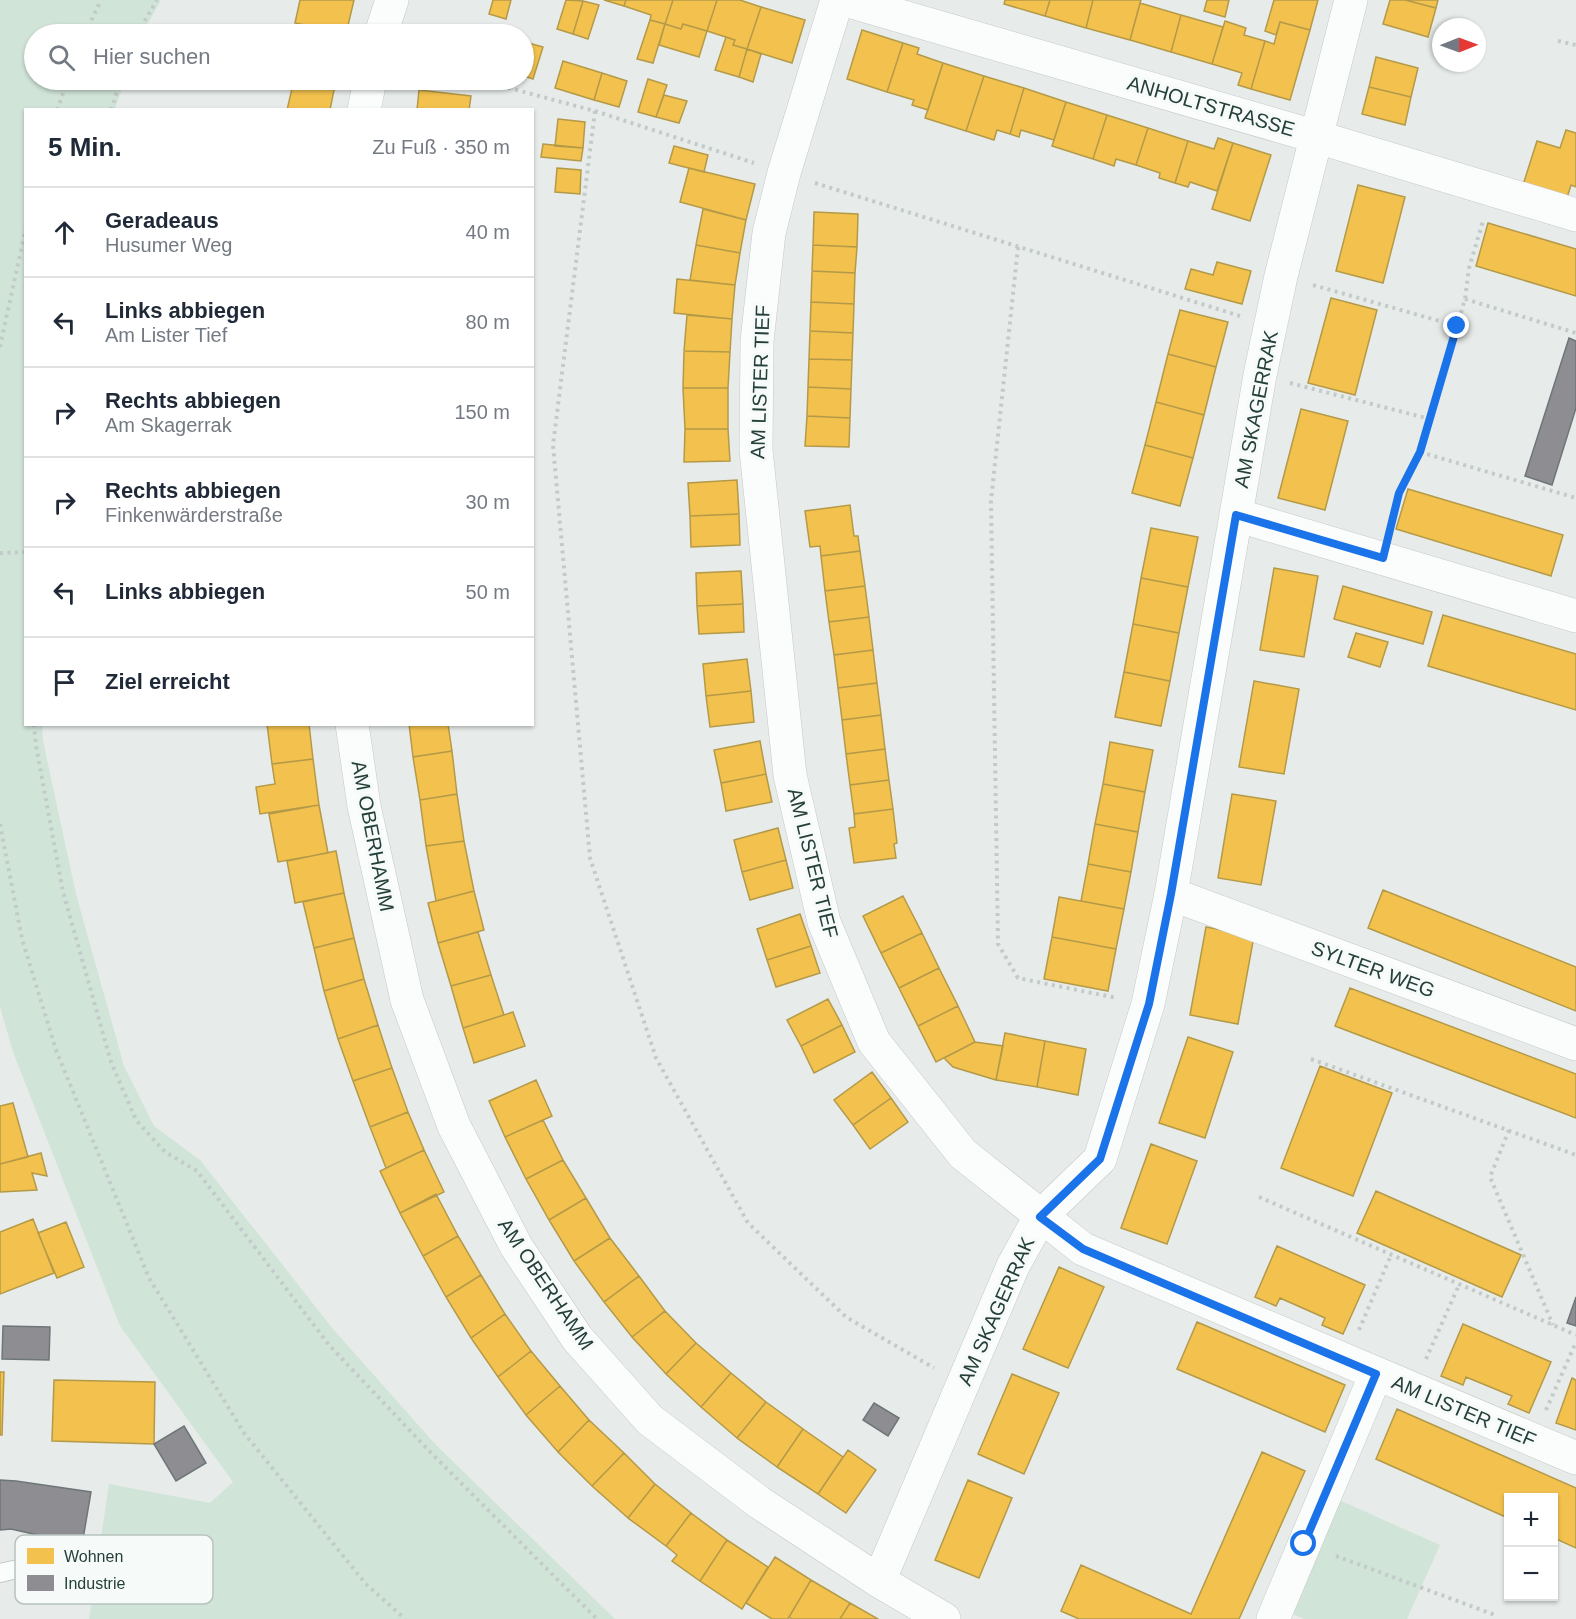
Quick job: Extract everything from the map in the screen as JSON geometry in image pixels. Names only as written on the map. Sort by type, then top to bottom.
[{"type":"street","points":[[384,24],[392,0]]},
{"type":"street","name":"AM LISTER TIEF","points":[[837,0],[784,173],[769,233],[757,341],[756,450],[790,775],[824,922],[874,1042],[963,1154],[1083,1249],[1576,1458]]},
{"type":"street","name":"ANHOLTSTRASSE","points":[[845,0],[1576,215]]},
{"type":"street","name":"AM SKAGERRAK","points":[[879,1581],[1013,1266],[1040,1217],[1100,1159],[1149,1004],[1171,894],[1260,375],[1281,276],[1351,0]]},
{"type":"street","points":[[364,108],[368,90]]},
{"type":"street","points":[[1236,515],[1576,616]]},
{"type":"street","name":"AM OBERHAMM","points":[[352,726],[364,807],[407,1000],[454,1126],[516,1246],[577,1338],[650,1420],[760,1503],[879,1581],[944,1619]]},
{"type":"street","name":"SYLTER WEG","points":[[1171,894],[1576,1044]]},
{"type":"street","points":[[1273,1619],[1376,1374]]},
{"type":"lane","points":[[0,1574],[15,1570]]},
{"type":"path","points":[[90,24],[101,0]]},
{"type":"path","points":[[143,24],[157,0]]},
{"type":"path","points":[[1558,41],[1576,45]]},
{"type":"path","points":[[58,108],[64,90]]},
{"type":"path","points":[[112,108],[118,90]]},
{"type":"path","points":[[516,90],[595,111],[784,173],[1271,326]]},
{"type":"path","points":[[595,111],[554,445],[590,858],[656,1058],[748,1222],[846,1317],[962,1384]]},
{"type":"path","points":[[1383,558],[1399,493],[1420,452],[1465,299],[1469,268],[1493,190]]},
{"type":"path","points":[[0,347],[24,235]]},
{"type":"path","points":[[1018,247],[991,501],[998,944],[1018,978],[1149,1004]]},
{"type":"path","points":[[1281,276],[1457,326]]},
{"type":"path","points":[[1465,299],[1576,333]]},
{"type":"path","points":[[1260,375],[1430,418]]},
{"type":"path","points":[[1420,452],[1576,498]]},
{"type":"path","points":[[0,553],[24,552]]},
{"type":"path","points":[[34,726],[63,892],[111,1062],[136,1120],[165,1152],[197,1171],[329,1345],[433,1455],[597,1619]]},
{"type":"path","points":[[0,824],[22,939],[56,1050],[149,1278],[244,1432],[365,1583],[405,1619]]},
{"type":"path","points":[[1311,1059],[1576,1155]]},
{"type":"path","points":[[1509,1130],[1490,1177],[1553,1325]]},
{"type":"path","points":[[1259,1197],[1576,1335]]},
{"type":"path","points":[[1347,1362],[1390,1255]]},
{"type":"path","points":[[1413,1390],[1459,1285]]},
{"type":"path","points":[[1533,1440],[1576,1342]]},
{"type":"path","points":[[1304,1544],[1495,1615]]},
{"type":"green space","points":[[0,0],[161,0],[148,24],[24,24],[24,90],[122,90],[115,108],[24,108],[24,726],[42,726],[43,741],[76,894],[124,1066],[154,1126],[200,1160],[333,1329],[436,1445],[615,1619],[89,1619],[91,1604],[213,1604],[213,1535],[101,1535],[109,1484],[210,1503],[233,1482],[120,1326],[13,1052],[0,1007]]},
{"type":"green space","points":[[1339,1500],[1440,1545],[1407,1619],[1304,1619],[1290,1613]]},
{"type":"building: Wohnen","points":[[300,0],[354,0],[348,24],[295,23]]},
{"type":"building: Wohnen","points":[[493,0],[511,0],[506,19],[489,14]]},
{"type":"building: Wohnen","points":[[566,0],[583,1],[573,34],[557,29]]},
{"type":"building: Wohnen","points":[[604,0],[626,0],[624,6]]},
{"type":"building: Wohnen","points":[[626,0],[673,0],[665,24],[650,20],[651,15],[624,6]]},
{"type":"building: Wohnen","points":[[673,0],[717,0],[707,31],[683,24],[681,29],[665,24]]},
{"type":"building: Wohnen","points":[[717,0],[740,0],[761,7],[747,49],[733,45],[735,40],[707,31]]},
{"type":"building: Wohnen","points":[[1005,0],[1050,0],[1045,16],[1004,4]]},
{"type":"building: Wohnen","points":[[1050,0],[1093,0],[1086,28],[1045,16]]},
{"type":"building: Wohnen","points":[[1093,0],[1141,0],[1130,40],[1086,28]]},
{"type":"building: Wohnen","points":[[1207,0],[1229,0],[1225,17],[1204,11]]},
{"type":"building: Wohnen","points":[[1274,0],[1318,0],[1310,30],[1280,22],[1276,35],[1265,31]]},
{"type":"building: Wohnen","points":[[1390,0],[1405,0],[1436,8],[1428,37],[1383,24]]},
{"type":"building: Wohnen","points":[[1405,0],[1438,0],[1436,8]]},
{"type":"building: Wohnen","points":[[583,1],[599,5],[588,39],[573,34]]},
{"type":"building: Wohnen","points":[[1140,3],[1181,15],[1171,52],[1130,40]]},
{"type":"building: Wohnen","points":[[761,7],[805,20],[792,63],[747,49]]},
{"type":"building: Wohnen","points":[[1181,15],[1223,27],[1212,64],[1171,52]]},
{"type":"building: Wohnen","points":[[650,20],[665,24],[653,63],[637,59]]},
{"type":"building: Wohnen","points":[[1225,21],[1246,28],[1244,35],[1265,41],[1251,89],[1238,85],[1242,73],[1212,64]]},
{"type":"building: Wohnen","points":[[1280,22],[1310,30],[1290,100],[1251,89],[1265,41],[1274,44]]},
{"type":"building: Wohnen","points":[[665,24],[681,29],[683,24],[707,31],[699,57],[659,45]]},
{"type":"building: Wohnen","points":[[862,30],[903,43],[887,92],[847,79]]},
{"type":"building: Wohnen","points":[[726,37],[735,40],[733,45],[747,49],[739,77],[715,70]]},
{"type":"building: Wohnen","points":[[903,43],[919,48],[917,54],[943,63],[928,110],[912,105],[914,100],[887,92]]},
{"type":"building: Wohnen","points":[[534,44],[543,47],[534,76]]},
{"type":"building: Wohnen","points":[[747,49],[761,54],[753,82],[739,77]]},
{"type":"building: Wohnen","points":[[1376,57],[1418,68],[1411,97],[1369,87]]},
{"type":"building: Wohnen","points":[[563,61],[602,73],[594,100],[555,88]]},
{"type":"building: Wohnen","points":[[943,63],[984,76],[966,131],[925,118]]},
{"type":"building: Wohnen","points":[[602,73],[627,81],[619,107],[594,100]]},
{"type":"building: Wohnen","points":[[984,76],[1024,88],[1010,134],[997,130],[994,140],[966,131]]},
{"type":"building: Wohnen","points":[[648,79],[667,85],[656,117],[638,112]]},
{"type":"building: Wohnen","points":[[1369,87],[1411,97],[1405,125],[1362,114]]},
{"type":"building: Wohnen","points":[[1024,88],[1066,102],[1054,140],[1021,130],[1019,137],[1010,134]]},
{"type":"building: Wohnen","points":[[292,90],[334,90],[330,108],[287,108]]},
{"type":"building: Wohnen","points":[[419,90],[471,96],[469,108],[417,108]]},
{"type":"building: Wohnen","points":[[664,95],[687,101],[679,123],[656,117]]},
{"type":"building: Wohnen","points":[[1066,102],[1107,115],[1093,159],[1052,146]]},
{"type":"building: Wohnen","points":[[1107,115],[1148,128],[1136,165],[1116,159],[1114,166],[1093,159]]},
{"type":"building: Wohnen","points":[[558,119],[585,122],[583,148],[555,146]]},
{"type":"building: Wohnen","points":[[1148,128],[1188,141],[1175,183],[1159,178],[1160,173],[1136,165]]},
{"type":"building: Wohnen","points":[[1566,130],[1576,133],[1576,187],[1571,185],[1566,201],[1522,188],[1537,141],[1560,148]]},
{"type":"building: Wohnen","points":[[1218,138],[1233,143],[1217,191],[1190,182],[1188,187],[1175,183],[1188,141],[1214,149]]},
{"type":"building: Wohnen","points":[[1233,143],[1271,155],[1250,221],[1212,209]]},
{"type":"building: Wohnen","points":[[543,144],[583,148],[581,161],[541,157]]},
{"type":"building: Wohnen","points":[[674,146],[708,155],[704,172],[669,163]]},
{"type":"building: Wohnen","points":[[557,168],[581,170],[580,194],[555,192]]},
{"type":"building: Wohnen","points":[[689,168],[755,184],[746,220],[680,202]]},
{"type":"building: Wohnen","points":[[1358,185],[1405,197],[1383,283],[1336,271]]},
{"type":"building: Wohnen","points":[[703,209],[746,220],[740,253],[696,245]]},
{"type":"building: Wohnen","points":[[814,212],[858,214],[857,247],[813,245]]},
{"type":"building: Wohnen","points":[[1488,223],[1576,249],[1576,296],[1476,266]]},
{"type":"building: Wohnen","points":[[696,245],[740,253],[735,285],[690,280]]},
{"type":"building: Wohnen","points":[[813,245],[857,247],[855,273],[812,271]]},
{"type":"building: Wohnen","points":[[1217,262],[1251,271],[1242,304],[1185,289],[1191,269],[1213,275]]},
{"type":"building: Wohnen","points":[[812,271],[855,273],[854,304],[811,302]]},
{"type":"building: Wohnen","points":[[677,279],[735,285],[732,319],[674,313]]},
{"type":"building: Wohnen","points":[[1331,298],[1377,310],[1355,395],[1308,383]]},
{"type":"building: Wohnen","points":[[811,302],[854,304],[853,333],[810,331]]},
{"type":"building: Wohnen","points":[[1180,310],[1228,322],[1216,367],[1168,354]]},
{"type":"building: Wohnen","points":[[687,315],[732,319],[730,352],[684,351]]},
{"type":"building: Wohnen","points":[[810,331],[853,333],[852,360],[809,359]]},
{"type":"building: Wohnen","points":[[684,351],[730,352],[728,388],[683,388]]},
{"type":"building: Wohnen","points":[[1168,354],[1216,367],[1204,415],[1156,402]]},
{"type":"building: Wohnen","points":[[809,359],[852,360],[851,389],[808,387]]},
{"type":"building: Wohnen","points":[[808,387],[851,389],[850,418],[807,416]]},
{"type":"building: Wohnen","points":[[683,388],[728,388],[728,429],[685,429]]},
{"type":"building: Wohnen","points":[[1156,402],[1204,415],[1193,458],[1145,445]]},
{"type":"building: Wohnen","points":[[1301,409],[1348,421],[1325,510],[1278,498]]},
{"type":"building: Wohnen","points":[[807,416],[850,418],[849,447],[805,446]]},
{"type":"building: Wohnen","points":[[685,429],[728,429],[730,461],[684,462]]},
{"type":"building: Wohnen","points":[[1145,445],[1193,458],[1180,506],[1132,493]]},
{"type":"building: Wohnen","points":[[737,480],[739,514],[690,516],[688,483]]},
{"type":"building: Wohnen","points":[[1408,489],[1563,535],[1551,576],[1396,529]]},
{"type":"building: Wohnen","points":[[850,505],[854,536],[858,536],[860,551],[821,556],[820,546],[810,547],[805,511]]},
{"type":"building: Wohnen","points":[[739,514],[740,545],[691,547],[690,516]]},
{"type":"building: Wohnen","points":[[1151,528],[1198,537],[1188,587],[1141,578]]},
{"type":"building: Wohnen","points":[[860,551],[865,586],[825,591],[821,556]]},
{"type":"building: Wohnen","points":[[1274,568],[1318,576],[1304,657],[1260,650]]},
{"type":"building: Wohnen","points":[[741,571],[743,604],[697,606],[696,573]]},
{"type":"building: Wohnen","points":[[1141,578],[1188,587],[1179,633],[1133,624]]},
{"type":"building: Wohnen","points":[[865,586],[869,617],[829,622],[825,591]]},
{"type":"building: Wohnen","points":[[1343,586],[1432,612],[1423,644],[1334,619]]},
{"type":"building: Wohnen","points":[[743,604],[744,632],[699,634],[697,606]]},
{"type":"building: Wohnen","points":[[1443,615],[1576,654],[1576,710],[1428,666]]},
{"type":"building: Wohnen","points":[[869,617],[873,650],[834,655],[829,622]]},
{"type":"building: Wohnen","points":[[1133,624],[1179,633],[1170,681],[1124,672]]},
{"type":"building: Wohnen","points":[[1356,633],[1388,642],[1380,667],[1348,657]]},
{"type":"building: Wohnen","points":[[873,650],[877,683],[838,688],[834,655]]},
{"type":"building: Wohnen","points":[[747,659],[751,691],[706,696],[703,664]]},
{"type":"building: Wohnen","points":[[1124,672],[1170,681],[1161,726],[1115,717]]},
{"type":"building: Wohnen","points":[[1254,681],[1299,689],[1284,774],[1239,767]]},
{"type":"building: Wohnen","points":[[877,683],[881,715],[842,720],[838,688]]},
{"type":"building: Wohnen","points":[[751,691],[754,722],[710,727],[706,696]]},
{"type":"building: Wohnen","points":[[881,715],[885,749],[846,754],[842,720]]},
{"type":"building: Wohnen","points":[[267,726],[309,726],[313,759],[272,764]]},
{"type":"building: Wohnen","points":[[409,726],[448,726],[452,751],[413,757]]},
{"type":"building: Wohnen","points":[[760,741],[766,774],[721,783],[714,750]]},
{"type":"building: Wohnen","points":[[1110,742],[1153,750],[1145,792],[1103,784]]},
{"type":"building: Wohnen","points":[[885,749],[889,780],[850,785],[846,754]]},
{"type":"building: Wohnen","points":[[452,751],[457,794],[420,800],[413,757]]},
{"type":"building: Wohnen","points":[[313,759],[319,805],[260,814],[256,787],[275,784],[272,764]]},
{"type":"building: Wohnen","points":[[766,774],[772,802],[726,811],[721,783]]},
{"type":"building: Wohnen","points":[[889,780],[893,809],[854,814],[850,785]]},
{"type":"building: Wohnen","points":[[1103,784],[1145,792],[1138,832],[1095,824]]},
{"type":"building: Wohnen","points":[[457,794],[464,841],[426,846],[420,800]]},
{"type":"building: Wohnen","points":[[1232,794],[1276,801],[1261,885],[1218,878]]},
{"type":"building: Wohnen","points":[[319,805],[328,853],[278,862],[269,814]]},
{"type":"building: Wohnen","points":[[893,809],[897,843],[894,844],[896,858],[854,863],[849,828],[855,827],[854,814]]},
{"type":"building: Wohnen","points":[[1095,824],[1138,832],[1131,872],[1088,864]]},
{"type":"building: Wohnen","points":[[778,828],[786,860],[742,872],[734,840]]},
{"type":"building: Wohnen","points":[[464,841],[474,891],[436,901],[426,846]]},
{"type":"building: Wohnen","points":[[336,851],[344,893],[295,903],[287,861]]},
{"type":"building: Wohnen","points":[[786,860],[793,888],[750,900],[742,872]]},
{"type":"building: Wohnen","points":[[1088,864],[1131,872],[1124,909],[1081,901]]},
{"type":"building: Wohnen","points":[[1383,890],[1576,967],[1576,1011],[1368,928]]},
{"type":"building: Wohnen","points":[[474,891],[484,930],[438,943],[428,903]]},
{"type":"building: Wohnen","points":[[344,893],[354,938],[314,948],[303,902]]},
{"type":"building: Wohnen","points":[[903,896],[922,933],[881,953],[863,916]]},
{"type":"building: Wohnen","points":[[1059,897],[1124,909],[1116,949],[1052,937]]},
{"type":"building: Wohnen","points":[[800,914],[811,946],[767,960],[757,929]]},
{"type":"building: Wohnen","points":[[1206,927],[1254,936],[1238,1024],[1190,1015]]},
{"type":"building: Wohnen","points":[[478,932],[491,975],[451,986],[438,943]]},
{"type":"building: Wohnen","points":[[922,933],[939,968],[899,988],[881,953]]},
{"type":"building: Wohnen","points":[[1052,937],[1116,949],[1108,991],[1044,979]]},
{"type":"building: Wohnen","points":[[354,938],[364,979],[324,991],[314,948]]},
{"type":"building: Wohnen","points":[[811,946],[820,973],[776,987],[767,960]]},
{"type":"building: Wohnen","points":[[939,968],[958,1006],[918,1026],[899,988]]},
{"type":"building: Wohnen","points":[[491,975],[504,1015],[463,1028],[451,986]]},
{"type":"building: Wohnen","points":[[364,979],[378,1025],[338,1039],[324,991]]},
{"type":"building: Wohnen","points":[[1350,988],[1576,1074],[1576,1118],[1335,1026]]},
{"type":"building: Wohnen","points":[[828,999],[842,1025],[801,1046],[787,1020]]},
{"type":"building: Wohnen","points":[[958,1006],[975,1042],[936,1062],[918,1026]]},
{"type":"building: Wohnen","points":[[513,1012],[525,1046],[474,1063],[463,1028]]},
{"type":"building: Wohnen","points":[[378,1025],[392,1068],[353,1081],[338,1039]]},
{"type":"building: Wohnen","points":[[842,1025],[855,1052],[814,1073],[801,1046]]},
{"type":"building: Wohnen","points":[[1005,1033],[1045,1041],[1037,1087],[996,1080]]},
{"type":"building: Wohnen","points":[[1188,1037],[1233,1052],[1205,1138],[1159,1123]]},
{"type":"building: Wohnen","points":[[1045,1041],[1086,1049],[1078,1095],[1037,1087]]},
{"type":"building: Wohnen","points":[[975,1042],[1003,1046],[996,1080],[953,1067],[944,1058]]},
{"type":"building: Wohnen","points":[[1320,1066],[1392,1093],[1353,1196],[1281,1168]]},
{"type":"building: Wohnen","points":[[392,1068],[408,1112],[370,1127],[353,1081]]},
{"type":"building: Wohnen","points":[[872,1072],[891,1098],[853,1125],[834,1100]]},
{"type":"building: Wohnen","points":[[536,1080],[552,1116],[505,1137],[489,1101]]},
{"type":"building: Wohnen","points":[[891,1098],[908,1122],[870,1149],[853,1125]]},
{"type":"building: Wohnen","points":[[13,1103],[28,1157],[0,1164],[0,1106]]},
{"type":"building: Wohnen","points":[[408,1112],[424,1150],[386,1168],[370,1127]]},
{"type":"building: Wohnen","points":[[543,1120],[563,1160],[526,1179],[505,1137]]},
{"type":"building: Wohnen","points":[[1151,1144],[1197,1161],[1167,1244],[1121,1228]]},
{"type":"building: Wohnen","points":[[424,1150],[444,1192],[400,1213],[380,1171]]},
{"type":"building: Wohnen","points":[[41,1153],[47,1176],[32,1173],[37,1190],[0,1192],[0,1164]]},
{"type":"building: Wohnen","points":[[563,1160],[586,1198],[549,1220],[526,1179]]},
{"type":"building: Wohnen","points":[[1376,1191],[1521,1255],[1502,1297],[1357,1233]]},
{"type":"building: Wohnen","points":[[436,1194],[458,1236],[423,1256],[400,1213]]},
{"type":"building: Wohnen","points":[[586,1198],[610,1238],[574,1261],[549,1220]]},
{"type":"building: Wohnen","points":[[33,1219],[54,1273],[0,1294],[0,1232]]},
{"type":"building: Wohnen","points":[[66,1222],[84,1267],[57,1278],[38,1233]]},
{"type":"building: Wohnen","points":[[458,1236],[481,1275],[446,1297],[423,1256]]},
{"type":"building: Wohnen","points":[[610,1238],[639,1276],[604,1302],[574,1261]]},
{"type":"building: Wohnen","points":[[1277,1246],[1365,1285],[1343,1334],[1322,1325],[1325,1318],[1280,1298],[1276,1306],[1255,1297]]},
{"type":"building: Wohnen","points":[[1059,1267],[1104,1287],[1068,1368],[1023,1349]]},
{"type":"building: Wohnen","points":[[481,1275],[505,1314],[471,1338],[446,1297]]},
{"type":"building: Wohnen","points":[[639,1276],[665,1311],[632,1337],[604,1302]]},
{"type":"building: Wohnen","points":[[665,1311],[696,1343],[666,1374],[632,1337]]},
{"type":"building: Wohnen","points":[[505,1314],[531,1351],[498,1377],[471,1338]]},
{"type":"building: Wohnen","points":[[1197,1322],[1345,1385],[1325,1432],[1177,1369]]},
{"type":"building: Wohnen","points":[[1463,1324],[1551,1362],[1529,1413],[1508,1404],[1512,1396],[1466,1377],[1463,1385],[1441,1376]]},
{"type":"building: Wohnen","points":[[696,1343],[731,1373],[701,1407],[666,1374]]},
{"type":"building: Wohnen","points":[[531,1351],[560,1386],[526,1415],[498,1377]]},
{"type":"building: Wohnen","points":[[0,1372],[4,1372],[2,1435],[0,1435]]},
{"type":"building: Wohnen","points":[[731,1373],[766,1402],[737,1438],[701,1407]]},
{"type":"building: Wohnen","points":[[1012,1374],[1059,1393],[1024,1474],[978,1454]]},
{"type":"building: Wohnen","points":[[1572,1378],[1576,1380],[1576,1430],[1556,1423]]},
{"type":"building: Wohnen","points":[[54,1380],[155,1382],[154,1444],[52,1441]]},
{"type":"building: Wohnen","points":[[560,1386],[589,1420],[558,1452],[526,1415]]},
{"type":"building: Wohnen","points":[[766,1402],[803,1429],[777,1467],[737,1438]]},
{"type":"building: Wohnen","points":[[1397,1409],[1576,1488],[1576,1548],[1558,1540],[1558,1493],[1504,1493],[1504,1516],[1376,1459]]},
{"type":"building: Wohnen","points":[[589,1420],[624,1453],[592,1486],[558,1452]]},
{"type":"building: Wohnen","points":[[803,1429],[843,1457],[818,1494],[777,1467]]},
{"type":"building: Wohnen","points":[[848,1450],[876,1470],[846,1513],[818,1494]]},
{"type":"building: Wohnen","points":[[1262,1452],[1305,1471],[1239,1619],[1079,1619],[1061,1611],[1081,1565],[1191,1614]]},
{"type":"building: Wohnen","points":[[624,1453],[655,1484],[628,1518],[592,1486]]},
{"type":"building: Wohnen","points":[[968,1480],[1012,1498],[979,1578],[935,1560]]},
{"type":"building: Wohnen","points":[[655,1484],[691,1513],[666,1546],[628,1518]]},
{"type":"building: Wohnen","points":[[691,1513],[727,1540],[700,1581],[672,1561],[677,1555],[666,1546]]},
{"type":"building: Wohnen","points":[[727,1540],[768,1567],[742,1609],[700,1581]]},
{"type":"building: Wohnen","points":[[775,1557],[811,1580],[788,1619],[772,1619],[746,1603]]},
{"type":"building: Wohnen","points":[[811,1580],[850,1603],[840,1619],[792,1619],[789,1617]]},
{"type":"building: Wohnen","points":[[850,1603],[878,1619],[840,1619]]},
{"type":"building: Industrie","points":[[1569,338],[1576,341],[1576,408],[1552,485],[1525,476]]},
{"type":"building: Industrie","points":[[1576,1297],[1576,1326],[1567,1323]]},
{"type":"building: Industrie","points":[[3,1326],[50,1327],[49,1360],[2,1359]]},
{"type":"building: Industrie","points":[[874,1403],[899,1418],[888,1436],[863,1420]]},
{"type":"building: Industrie","points":[[184,1426],[206,1463],[176,1481],[154,1444]]},
{"type":"building: Industrie","points":[[0,1480],[91,1492],[84,1535],[38,1535],[11,1529],[0,1530]]},
{"type":"route","points":[[1304,1544],[1376,1374],[1083,1249],[1040,1217],[1100,1159],[1149,1004],[1171,894],[1236,515],[1383,558],[1399,493],[1420,452],[1457,326]]}]
